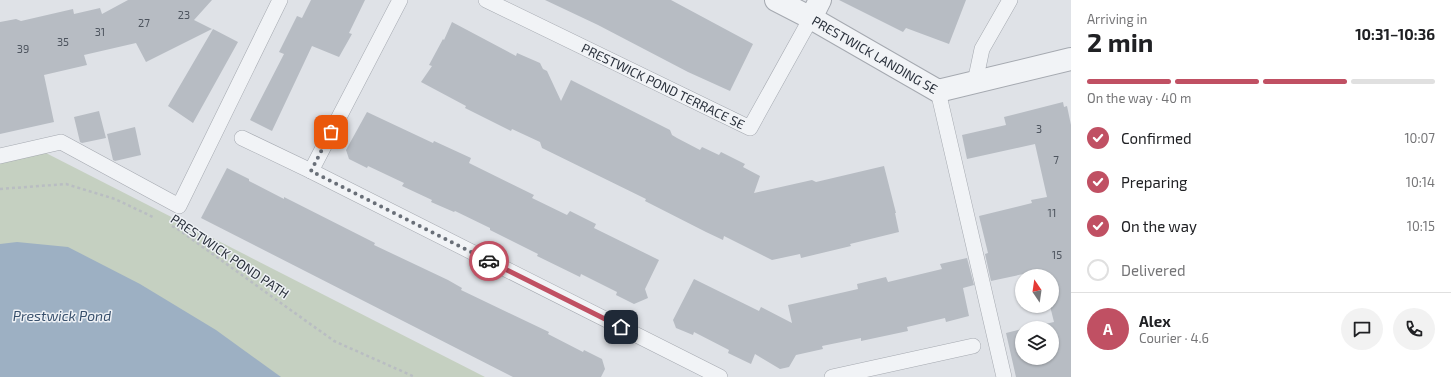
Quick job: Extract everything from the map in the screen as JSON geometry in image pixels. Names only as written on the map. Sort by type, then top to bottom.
[{"type":"street","name":"PRESTWICK LANDING SE","points":[[776,0],[816,9],[938,91],[1071,59]]},
{"type":"lane","points":[[0,156],[61,142],[178,206],[280,0]]},
{"type":"lane","points":[[311,171],[400,0]]},
{"type":"lane","name":"PRESTWICK POND TERRACE SE","points":[[486,0],[750,128],[816,9]]},
{"type":"lane","points":[[975,82],[982,49],[1010,0]]},
{"type":"lane","points":[[938,91],[1004,377]]},
{"type":"lane","points":[[242,138],[311,171],[720,377]]},
{"type":"lane","points":[[832,377],[973,346]]},
{"type":"path","name":"PRESTWICK POND PATH","points":[[0,189],[66,184],[115,199],[158,220]]},
{"type":"path","name":"PRESTWICK POND PATH","points":[[165,223],[179,230],[334,341],[415,377]]},
{"type":"green space","points":[[44,152],[485,377],[0,377],[0,162]]},
{"type":"water","name":"Prestwick Pond","points":[[17,242],[68,247],[140,284],[216,330],[281,377],[0,377],[0,244]]},
{"type":"building","points":[[128,0],[212,0],[194,20],[212,29],[146,62],[136,43],[84,55],[87,65],[44,75],[54,122],[0,134],[0,22],[16,19],[21,21],[73,9],[74,14],[100,8],[102,14]]},
{"type":"building","points":[[311,0],[365,0],[349,33],[352,34],[339,57],[312,46],[272,131],[250,120],[284,54],[279,52],[297,16],[302,18]]},
{"type":"building","points":[[545,0],[671,0],[753,44],[730,91],[688,72],[598,25]]},
{"type":"building","points":[[839,0],[966,0],[949,44],[906,28],[903,32]]},
{"type":"building","points":[[452,22],[516,56],[517,53],[540,63],[543,69],[547,71],[561,101],[571,80],[670,130],[672,135],[700,150],[702,147],[719,155],[721,152],[745,164],[743,167],[760,176],[754,193],[812,180],[816,182],[884,166],[896,213],[899,232],[850,244],[851,246],[801,258],[800,254],[772,260],[724,236],[723,240],[645,201],[646,199],[542,148],[540,142],[512,129],[511,131],[465,108],[466,106],[421,82],[432,66],[429,65],[443,39],[444,40]]},
{"type":"building","points":[[213,29],[238,42],[193,123],[168,106]]},
{"type":"building","points":[[1063,102],[1064,107],[1067,106],[1071,125],[1071,377],[1016,377],[1006,333],[1015,331],[1015,365],[1059,365],[1059,321],[1054,321],[1052,313],[1059,313],[1059,269],[1015,269],[1015,276],[991,281],[985,254],[988,253],[979,216],[1032,203],[1031,200],[1047,197],[1035,144],[967,159],[962,135],[1006,125],[1004,117]]},
{"type":"building","points":[[99,111],[106,138],[82,143],[80,142],[74,117]]},
{"type":"building","points":[[367,112],[433,143],[434,141],[471,158],[469,163],[534,195],[532,198],[567,215],[570,211],[596,224],[594,228],[659,260],[645,289],[648,298],[634,304],[616,295],[617,292],[581,274],[580,277],[537,256],[538,254],[490,230],[490,228],[455,211],[454,212],[431,202],[432,200],[402,186],[404,183],[349,159],[346,150]]},
{"type":"building","points":[[135,127],[141,155],[115,161],[113,160],[107,134]]},
{"type":"building","points":[[227,168],[284,199],[284,197],[375,243],[374,245],[448,280],[462,288],[461,290],[549,332],[548,334],[583,352],[584,350],[602,359],[605,369],[601,377],[513,377],[201,218]]},
{"type":"building","points":[[967,258],[974,285],[963,288],[969,316],[946,322],[945,318],[907,327],[908,331],[861,341],[861,338],[822,346],[823,349],[796,355],[789,367],[780,369],[755,354],[751,364],[728,353],[729,350],[694,332],[693,335],[676,328],[673,320],[694,279],[759,311],[761,307],[792,323],[788,305],[858,289],[857,284],[886,277],[888,282],[942,269],[940,264]]},
{"type":"way so far","points":[[331,132],[311,171],[489,261]]},
{"type":"route","points":[[489,261],[621,327]]}]
